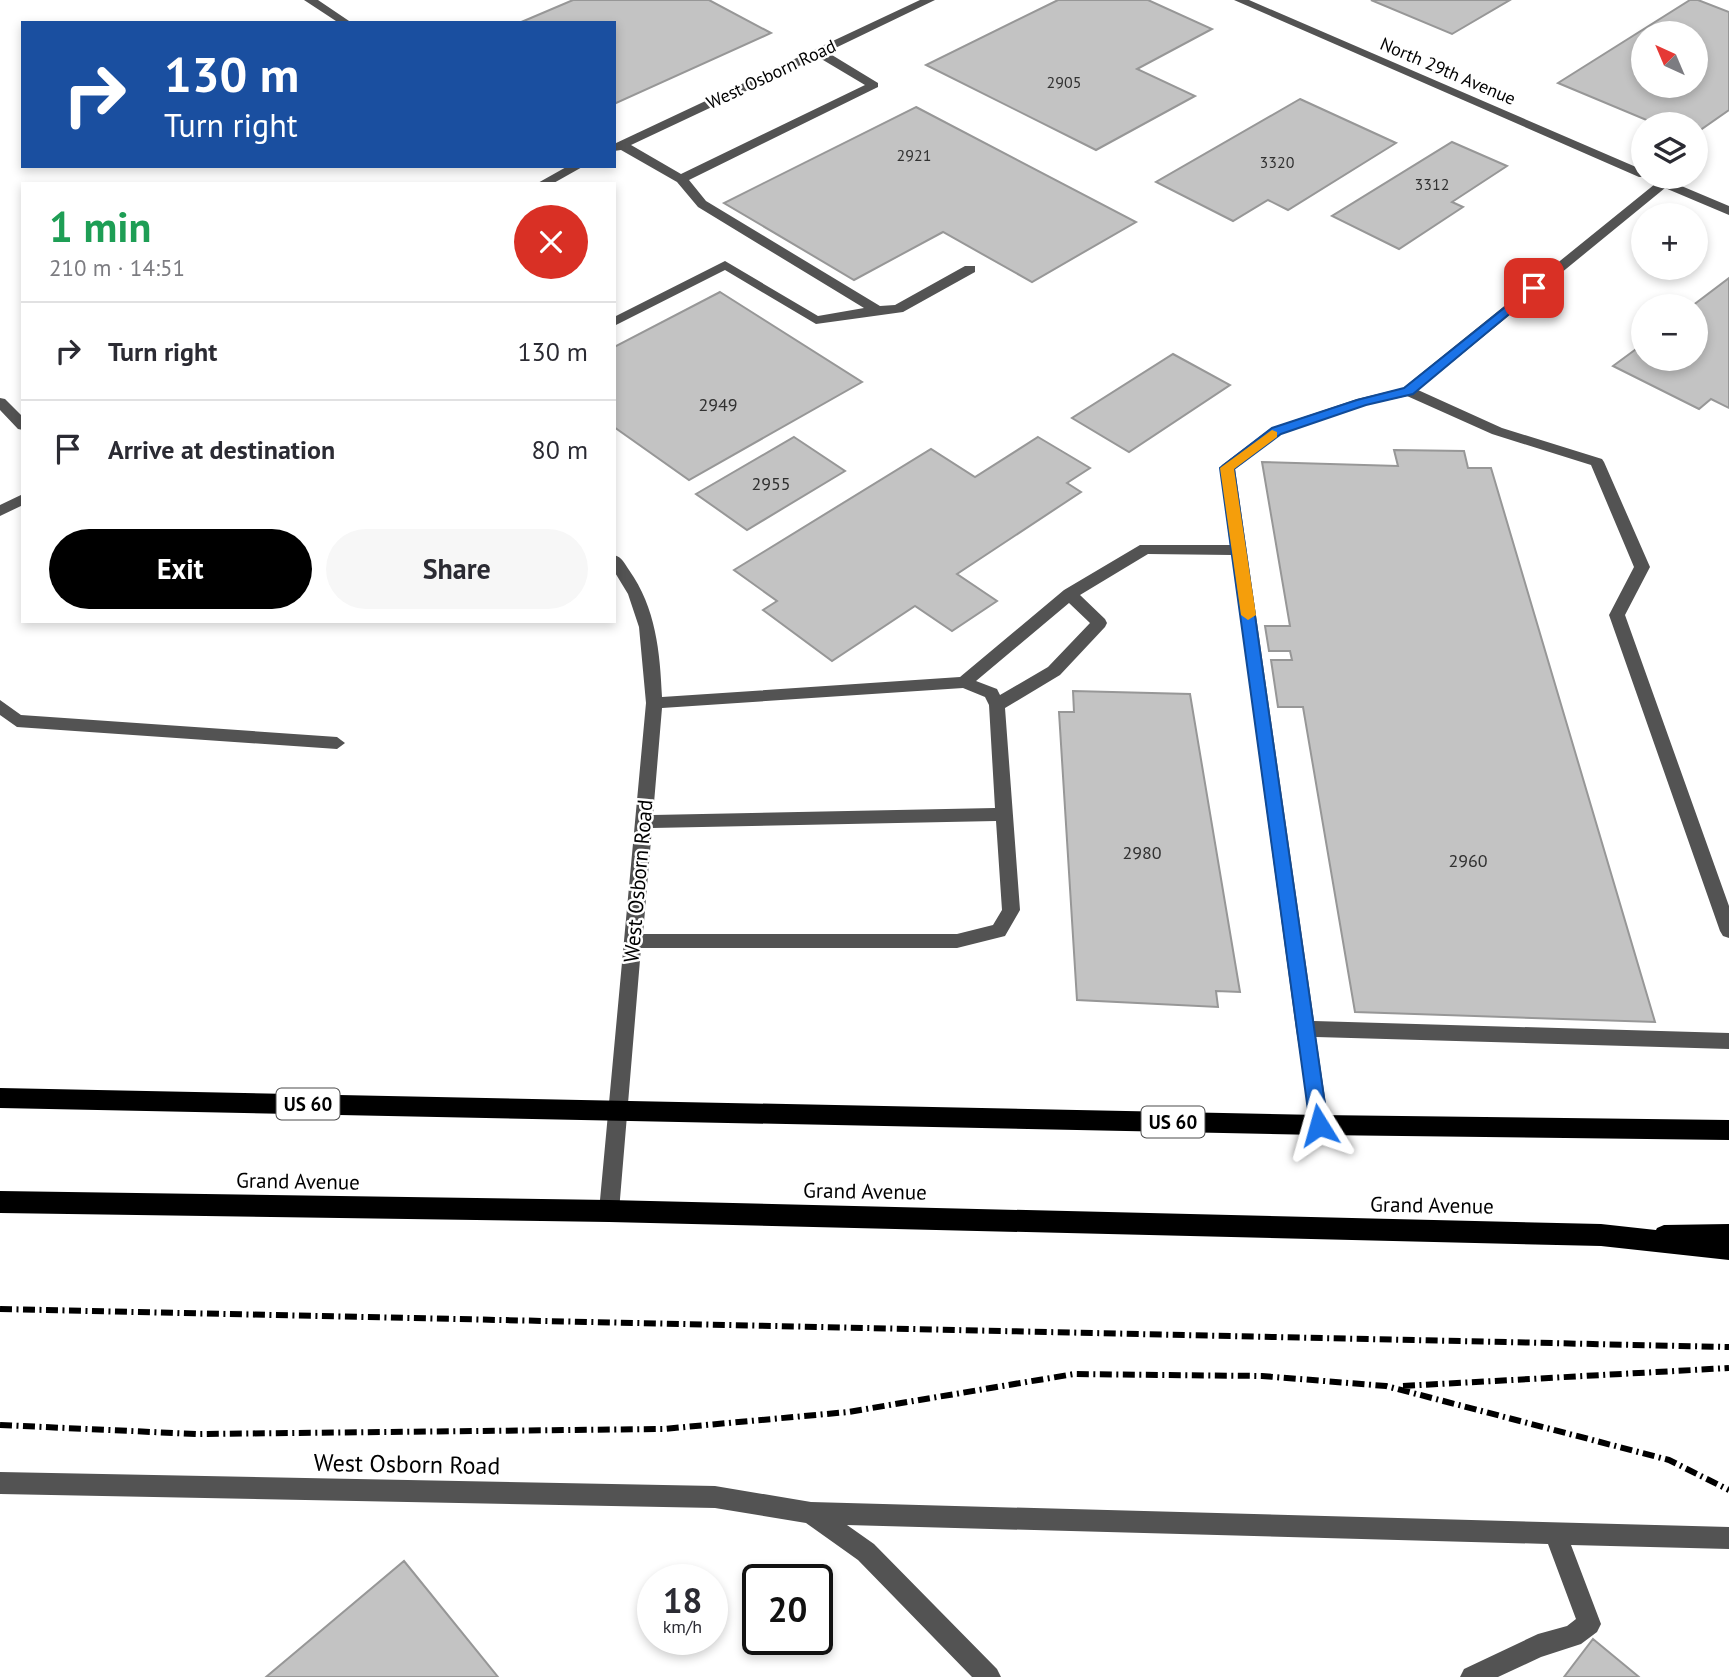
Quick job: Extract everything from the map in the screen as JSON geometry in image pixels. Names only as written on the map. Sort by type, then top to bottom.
[{"type":"highway","name":"US 60","points":[[0,1098],[1319,1125],[1729,1130]]},
{"type":"highway","name":"Grand Avenue","points":[[0,1202],[609,1211],[1601,1235]]},
{"type":"highway","points":[[1601,1235],[1729,1248]]},
{"type":"main road","name":"Grand Avenue","points":[[1601,1235],[1729,1233]]},
{"type":"street","points":[[310,0],[344,21]]},
{"type":"street","name":"West Osborn Road","points":[[618,147],[929,0]]},
{"type":"street","name":"North 29th Avenue","points":[[1240,0],[1631,169]]},
{"type":"street","points":[[681,179],[874,85],[818,52]]},
{"type":"street","points":[[618,147],[681,179],[702,204],[877,310]]},
{"type":"street","points":[[546,182],[574,168]]},
{"type":"street","points":[[1319,1125],[1227,468],[1276,431],[1362,402],[1408,391],[1645,189]]},
{"type":"street","points":[[1677,189],[1729,211]]},
{"type":"street","points":[[616,321],[725,265],[816,320],[898,309],[970,269]]},
{"type":"street","points":[[1408,391],[1497,431],[1597,463],[1642,567],[1617,615],[1729,931]]},
{"type":"street","points":[[0,402],[20,419]]},
{"type":"street","points":[[0,511],[21,500]]},
{"type":"street","points":[[964,682],[1070,594],[1145,549],[1239,550]]},
{"type":"street","name":"West Osborn Road","points":[[609,1211],[654,703],[650,633],[637,592],[616,562]]},
{"type":"street","points":[[997,705],[1054,671],[1099,624],[1070,594]]},
{"type":"street","points":[[633,941],[957,941],[999,931],[1012,909],[997,705],[990,693],[964,682],[654,703]]},
{"type":"street","points":[[0,706],[17,721],[337,743]]},
{"type":"street","points":[[643,822],[1005,814]]},
{"type":"street","points":[[1305,1028],[1729,1041]]},
{"type":"street","name":"West Osborn Road","points":[[0,1483],[715,1497],[811,1513],[1729,1538]]},
{"type":"street","points":[[811,1513],[866,1552],[989,1677]]},
{"type":"street","points":[[1472,1677],[1538,1646],[1573,1636],[1589,1623],[1555,1533]]},
{"type":"building","points":[[573,0],[709,0],[771,33],[616,103],[616,21],[524,21]]},
{"type":"building","points":[[1058,0],[1148,0],[1212,29],[1137,69],[1195,96],[1096,150],[926,65]]},
{"type":"building","points":[[1371,0],[1510,0],[1452,34]]},
{"type":"building","points":[[1690,0],[1698,0],[1729,12],[1729,110],[1708,125],[1708,112],[1631,114],[1558,83],[1631,37],[1631,98],[1708,98],[1708,21],[1657,21]]},
{"type":"building","points":[[1300,99],[1396,143],[1288,210],[1268,200],[1233,221],[1156,182]]},
{"type":"building","points":[[916,107],[1136,222],[1032,282],[943,232],[854,280],[724,203]]},
{"type":"building","points":[[1452,142],[1507,166],[1452,202],[1463,207],[1399,249],[1332,216]]},
{"type":"building","points":[[1729,278],[1729,408],[1711,399],[1699,409],[1613,366],[1631,353],[1631,371],[1708,371],[1708,294]]},
{"type":"building","points":[[720,292],[862,382],[689,480],[616,428],[616,346]]},
{"type":"building","points":[[1173,354],[1230,385],[1129,452],[1072,418]]},
{"type":"building","points":[[794,437],[845,471],[747,530],[696,494]]},
{"type":"building","points":[[1038,437],[1090,468],[1067,483],[1081,492],[957,574],[997,601],[952,631],[915,606],[832,661],[763,610],[777,601],[734,570],[931,449],[975,477]]},
{"type":"building","points":[[1394,450],[1464,451],[1468,468],[1491,468],[1655,1022],[1355,1012],[1303,707],[1278,707],[1271,660],[1292,660],[1290,651],[1269,651],[1265,626],[1290,626],[1262,462],[1398,466]]},
{"type":"building","points":[[1073,691],[1190,694],[1240,992],[1216,991],[1218,1007],[1077,1000],[1059,712],[1074,712]]},
{"type":"building","points":[[404,1561],[498,1677],[266,1677]]},
{"type":"building","points":[[1593,1639],[1639,1677],[1564,1677]]},
{"type":"railway","points":[[0,1309],[1729,1347]]},
{"type":"railway","points":[[1403,1386],[1729,1368]]},
{"type":"railway","points":[[0,1425],[196,1434],[663,1429],[848,1412],[1074,1374],[1262,1376],[1386,1386],[1669,1460],[1729,1490]]},
{"type":"slow traffic","points":[[1248,615],[1227,468],[1272,434]]},
{"type":"route","points":[[1319,1125],[1227,468],[1276,431],[1362,402],[1408,391],[1534,288]]}]
